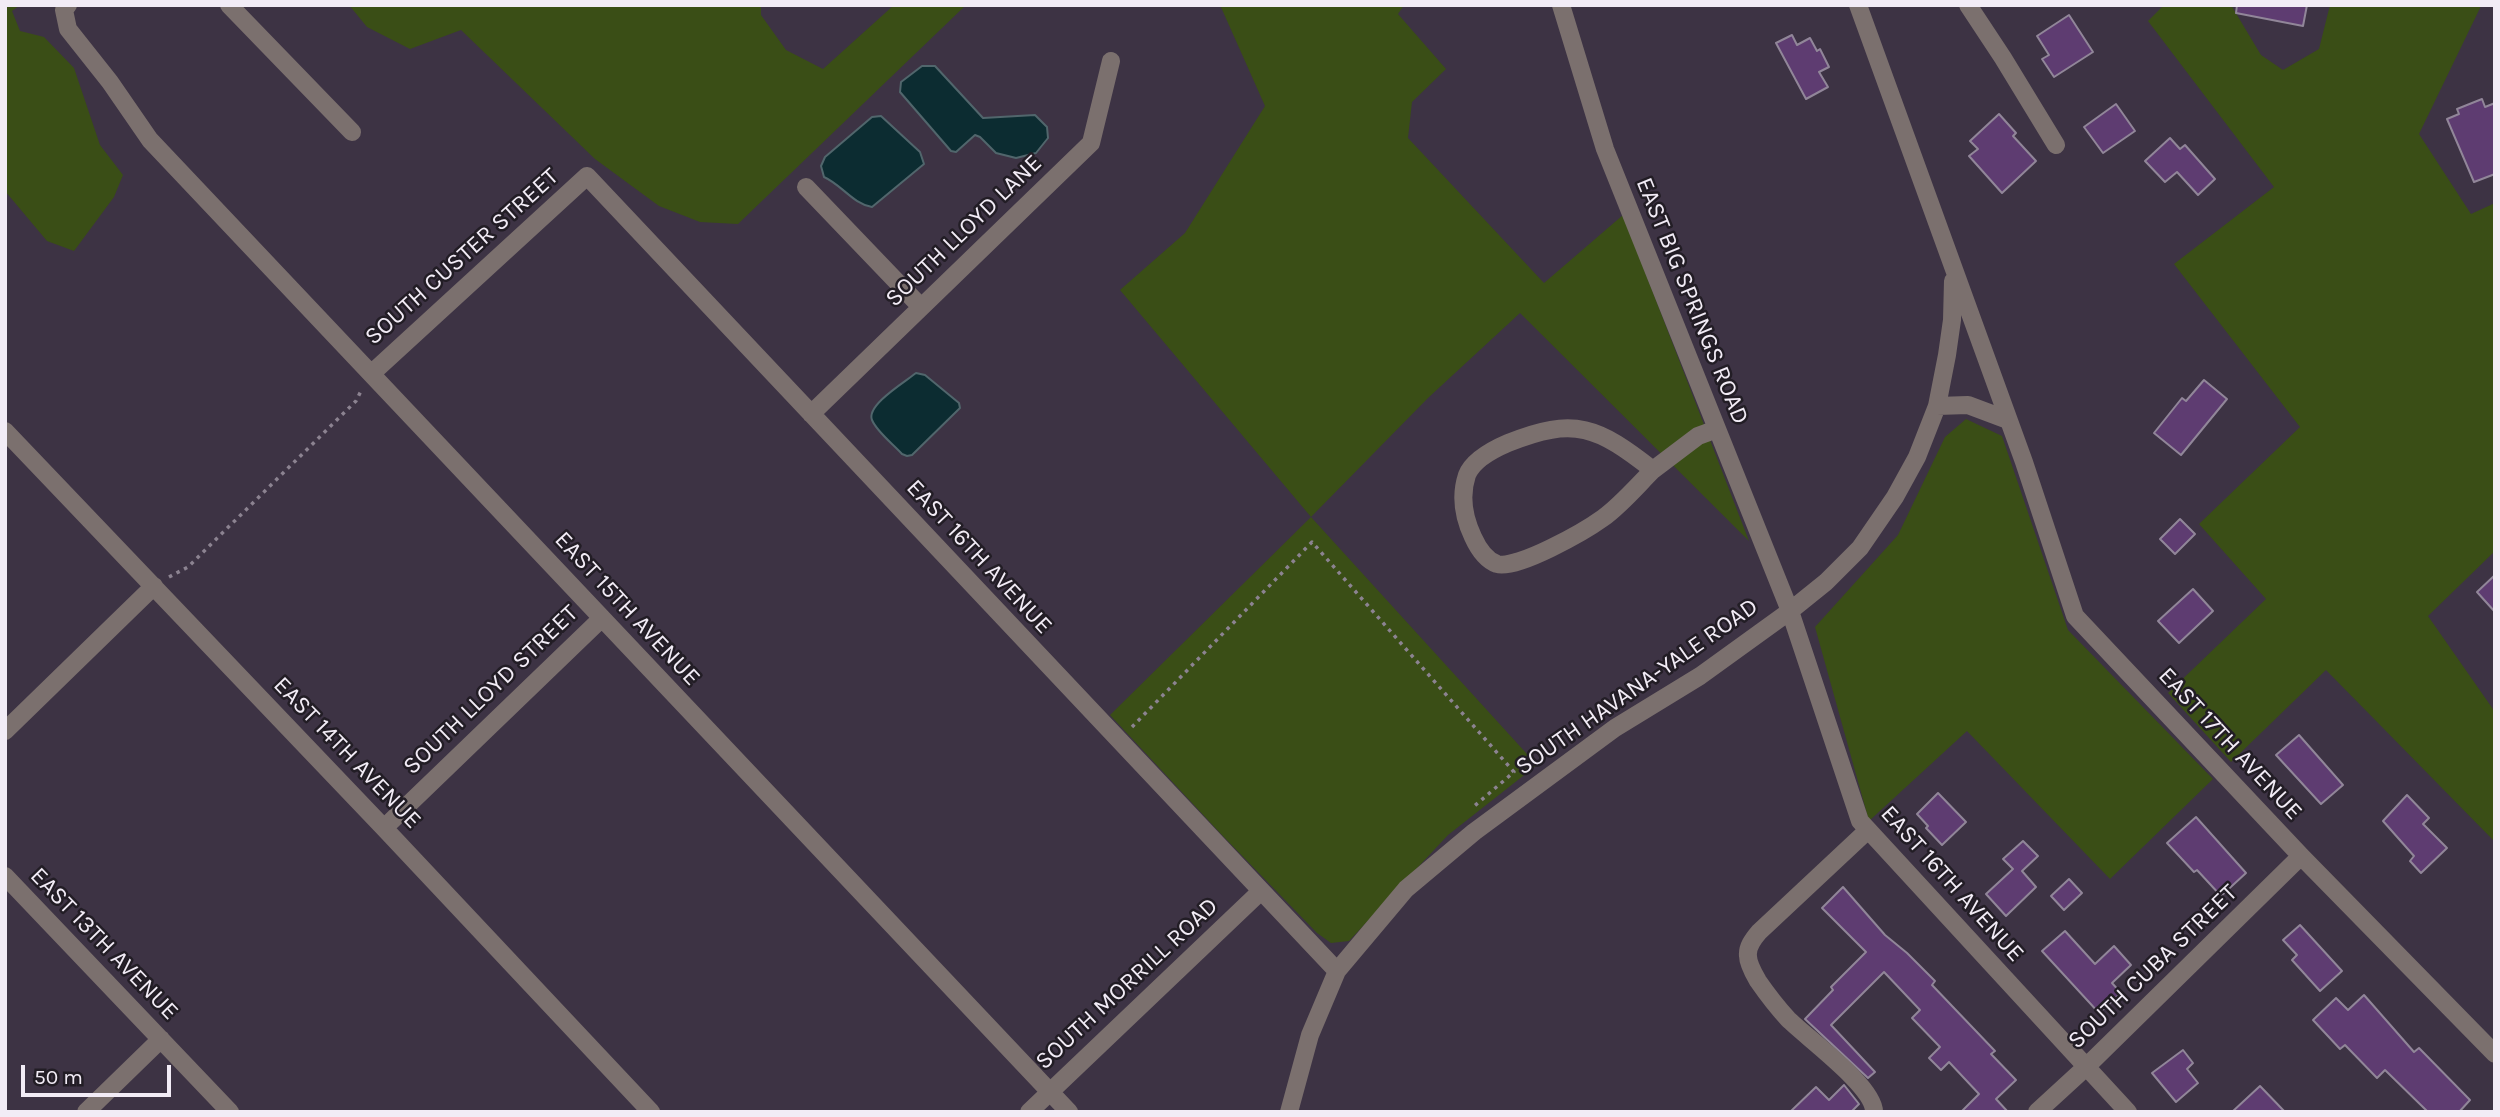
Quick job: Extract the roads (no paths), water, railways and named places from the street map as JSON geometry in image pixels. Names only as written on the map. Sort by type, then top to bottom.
[{"type":"street","name":"EAST 15TH AVENUE","points":[[68,5],[65,10],[68,29],[110,82],[150,140],[1069,1112]]},
{"type":"street","points":[[229,5],[352,132]]},
{"type":"street","name":"EAST BIG SPRINGS ROAD","points":[[1561,5],[1605,149],[1790,611]]},
{"type":"street","name":"EAST 17TH AVENUE","points":[[1858,5],[2075,616],[2301,856],[2495,1054]]},
{"type":"street","points":[[1968,5],[2056,145]]},
{"type":"street","name":"SOUTH LLOYD LANE","points":[[811,414],[1091,143],[1111,61]]},
{"type":"street","name":"SOUTH CUSTER STREET","points":[[371,374],[587,176]]},
{"type":"street","name":"EAST 16TH AVENUE","points":[[587,176],[1337,971]]},
{"type":"street","points":[[806,187],[921,307]]},
{"type":"street","name":"SOUTH HAVANA-YALE ROAD","points":[[1289,1112],[1310,1035],[1337,971],[1406,889],[1474,832],[1615,728],[1700,676],[1790,611],[1826,582],[1860,548],[1895,497],[1917,457],[1937,406],[1952,320],[1953,271]]},
{"type":"street","points":[[1937,406],[1968,405],[2007,420]]},
{"type":"street","points":[[1653,470],[1603,435],[1570,426],[1533,433],[1491,450],[1468,472],[1462,500],[1473,537],[1486,559],[1500,565],[1524,559],[1564,542],[1605,517],[1653,470],[1698,436],[1717,429]]},
{"type":"street","name":"EAST 14TH AVENUE","points":[[5,431],[651,1112]]},
{"type":"street","points":[[5,731],[154,586]]},
{"type":"street","name":"EAST 16TH AVENUE","points":[[1790,611],[1860,821],[2128,1112]]},
{"type":"street","name":"SOUTH LLOYD STREET","points":[[384,828],[602,618]]},
{"type":"street","points":[[1868,830],[1759,932],[1750,944],[1747,957],[1754,974],[1767,993],[1788,1018],[1870,1097],[1874,1112]]},
{"type":"street","name":"SOUTH CUBA STREET","points":[[2037,1112],[2301,856]]},
{"type":"street","name":"EAST 13TH AVENUE","points":[[5,876],[228,1110]]},
{"type":"street","name":"SOUTH MORRILL ROAD","points":[[1029,1112],[1260,892]]},
{"type":"street","points":[[86,1112],[161,1039]]}]
